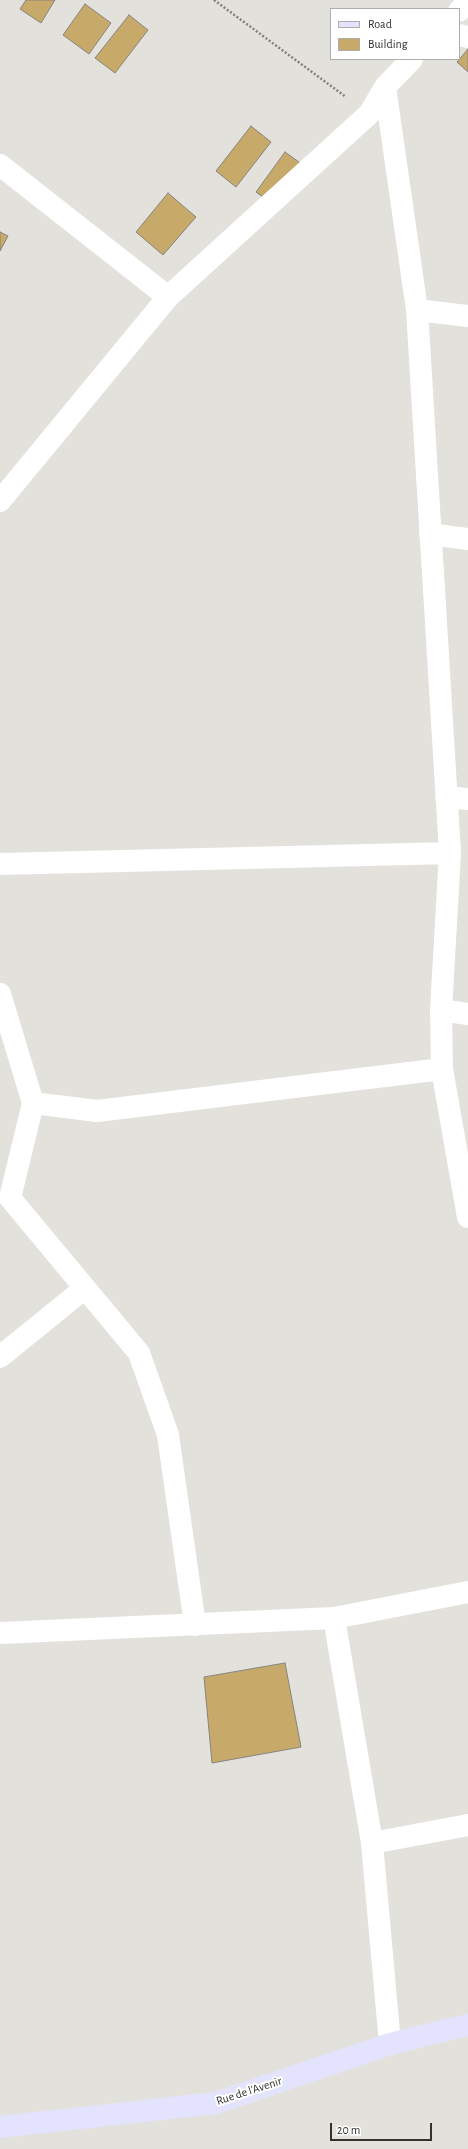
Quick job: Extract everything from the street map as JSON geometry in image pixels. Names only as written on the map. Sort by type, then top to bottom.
[{"type":"main road","name":"Rue de l'Avenir","points":[[0,2127],[216,2103],[390,2044],[468,2025]]},
{"type":"street","points":[[460,10],[468,1]]},
{"type":"street","points":[[3,491],[168,297],[369,114],[385,87],[411,60]]},
{"type":"street","points":[[385,87],[417,310],[450,853],[441,1010],[442,1069],[468,1217]]},
{"type":"street","points":[[0,165],[168,297]]},
{"type":"street","points":[[417,310],[468,316]]},
{"type":"street","points":[[430,534],[468,539]]},
{"type":"street","points":[[446,797],[468,799]]},
{"type":"street","points":[[0,864],[450,853]]},
{"type":"street","points":[[0,994],[33,1103],[10,1198],[139,1353],[168,1435],[195,1625]]},
{"type":"street","points":[[441,1010],[468,1014]]},
{"type":"street","points":[[33,1103],[97,1111],[442,1069]]},
{"type":"street","points":[[0,1357],[85,1288]]},
{"type":"street","points":[[0,1633],[334,1618],[468,1592]]},
{"type":"street","points":[[334,1618],[372,1843],[390,2044]]},
{"type":"street","points":[[372,1843],[468,1825]]},
{"type":"path","points":[[214,0],[369,114]]},
{"type":"building","points":[[26,0],[55,0],[41,23],[20,9]]},
{"type":"building","points":[[85,4],[111,23],[89,54],[63,35]]},
{"type":"building","points":[[129,15],[148,30],[115,73],[95,58]]},
{"type":"building","points":[[468,49],[468,72],[457,62]]},
{"type":"building","points":[[251,126],[271,142],[236,187],[216,171]]},
{"type":"building","points":[[285,152],[303,165],[274,205],[256,192]]},
{"type":"building","points":[[168,193],[196,217],[163,255],[136,232]]},
{"type":"building","points":[[0,232],[8,236],[0,251]]},
{"type":"building","points":[[285,1663],[301,1747],[212,1763],[204,1677]]}]
